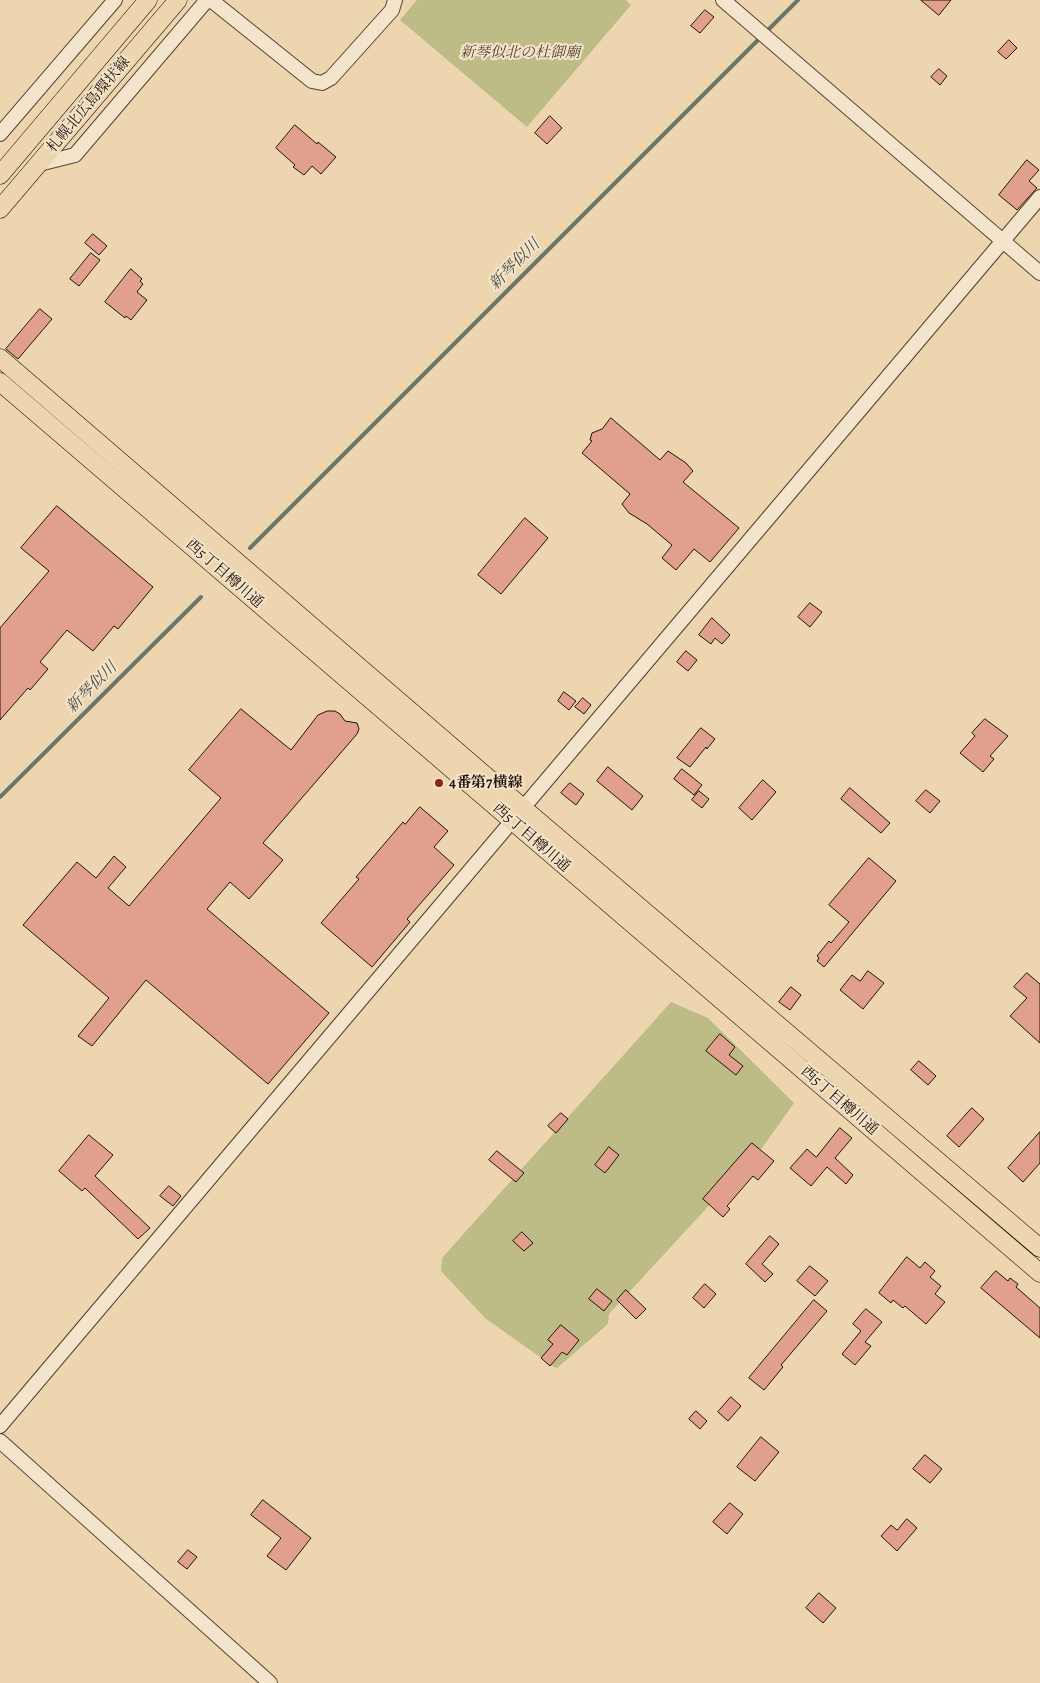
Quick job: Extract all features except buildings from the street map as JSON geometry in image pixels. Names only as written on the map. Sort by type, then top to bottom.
[{"type":"main road","name":"札幌北広島環状線","points":[[0,175],[148,0]]},
{"type":"main road","name":"札幌北広島環状線","points":[[0,209],[178,0]]},
{"type":"main road","name":"西5丁目樽川通","points":[[0,358],[1040,1248]]},
{"type":"main road","name":"西5丁目樽川通","points":[[0,382],[1040,1273]]},
{"type":"street","points":[[0,134],[115,0]]},
{"type":"street","points":[[39,164],[76,155],[209,0],[312,81],[322,83],[331,78],[392,10],[394,0]]},
{"type":"street","points":[[723,0],[1040,273]]},
{"type":"street","points":[[0,1426],[1040,197]]},
{"type":"street","points":[[0,1441],[270,1683]]},
{"type":"green space","name":"新琴似北の杜御廟","points":[[417,0],[626,0],[631,5],[527,127],[400,20]]},
{"type":"green space","points":[[671,1002],[708,1018],[794,1103],[762,1148],[609,1314],[608,1324],[557,1368],[485,1318],[441,1271],[442,1258]]},
{"type":"waterway","name":"新琴似川","points":[[766,32],[798,0]]},
{"type":"waterway","name":"新琴似川","points":[[250,548],[761,37]]},
{"type":"waterway","name":"新琴似川","points":[[0,797],[201,597]]},
{"type":"place","name":"4番第7横線","points":[[439,783]]}]
